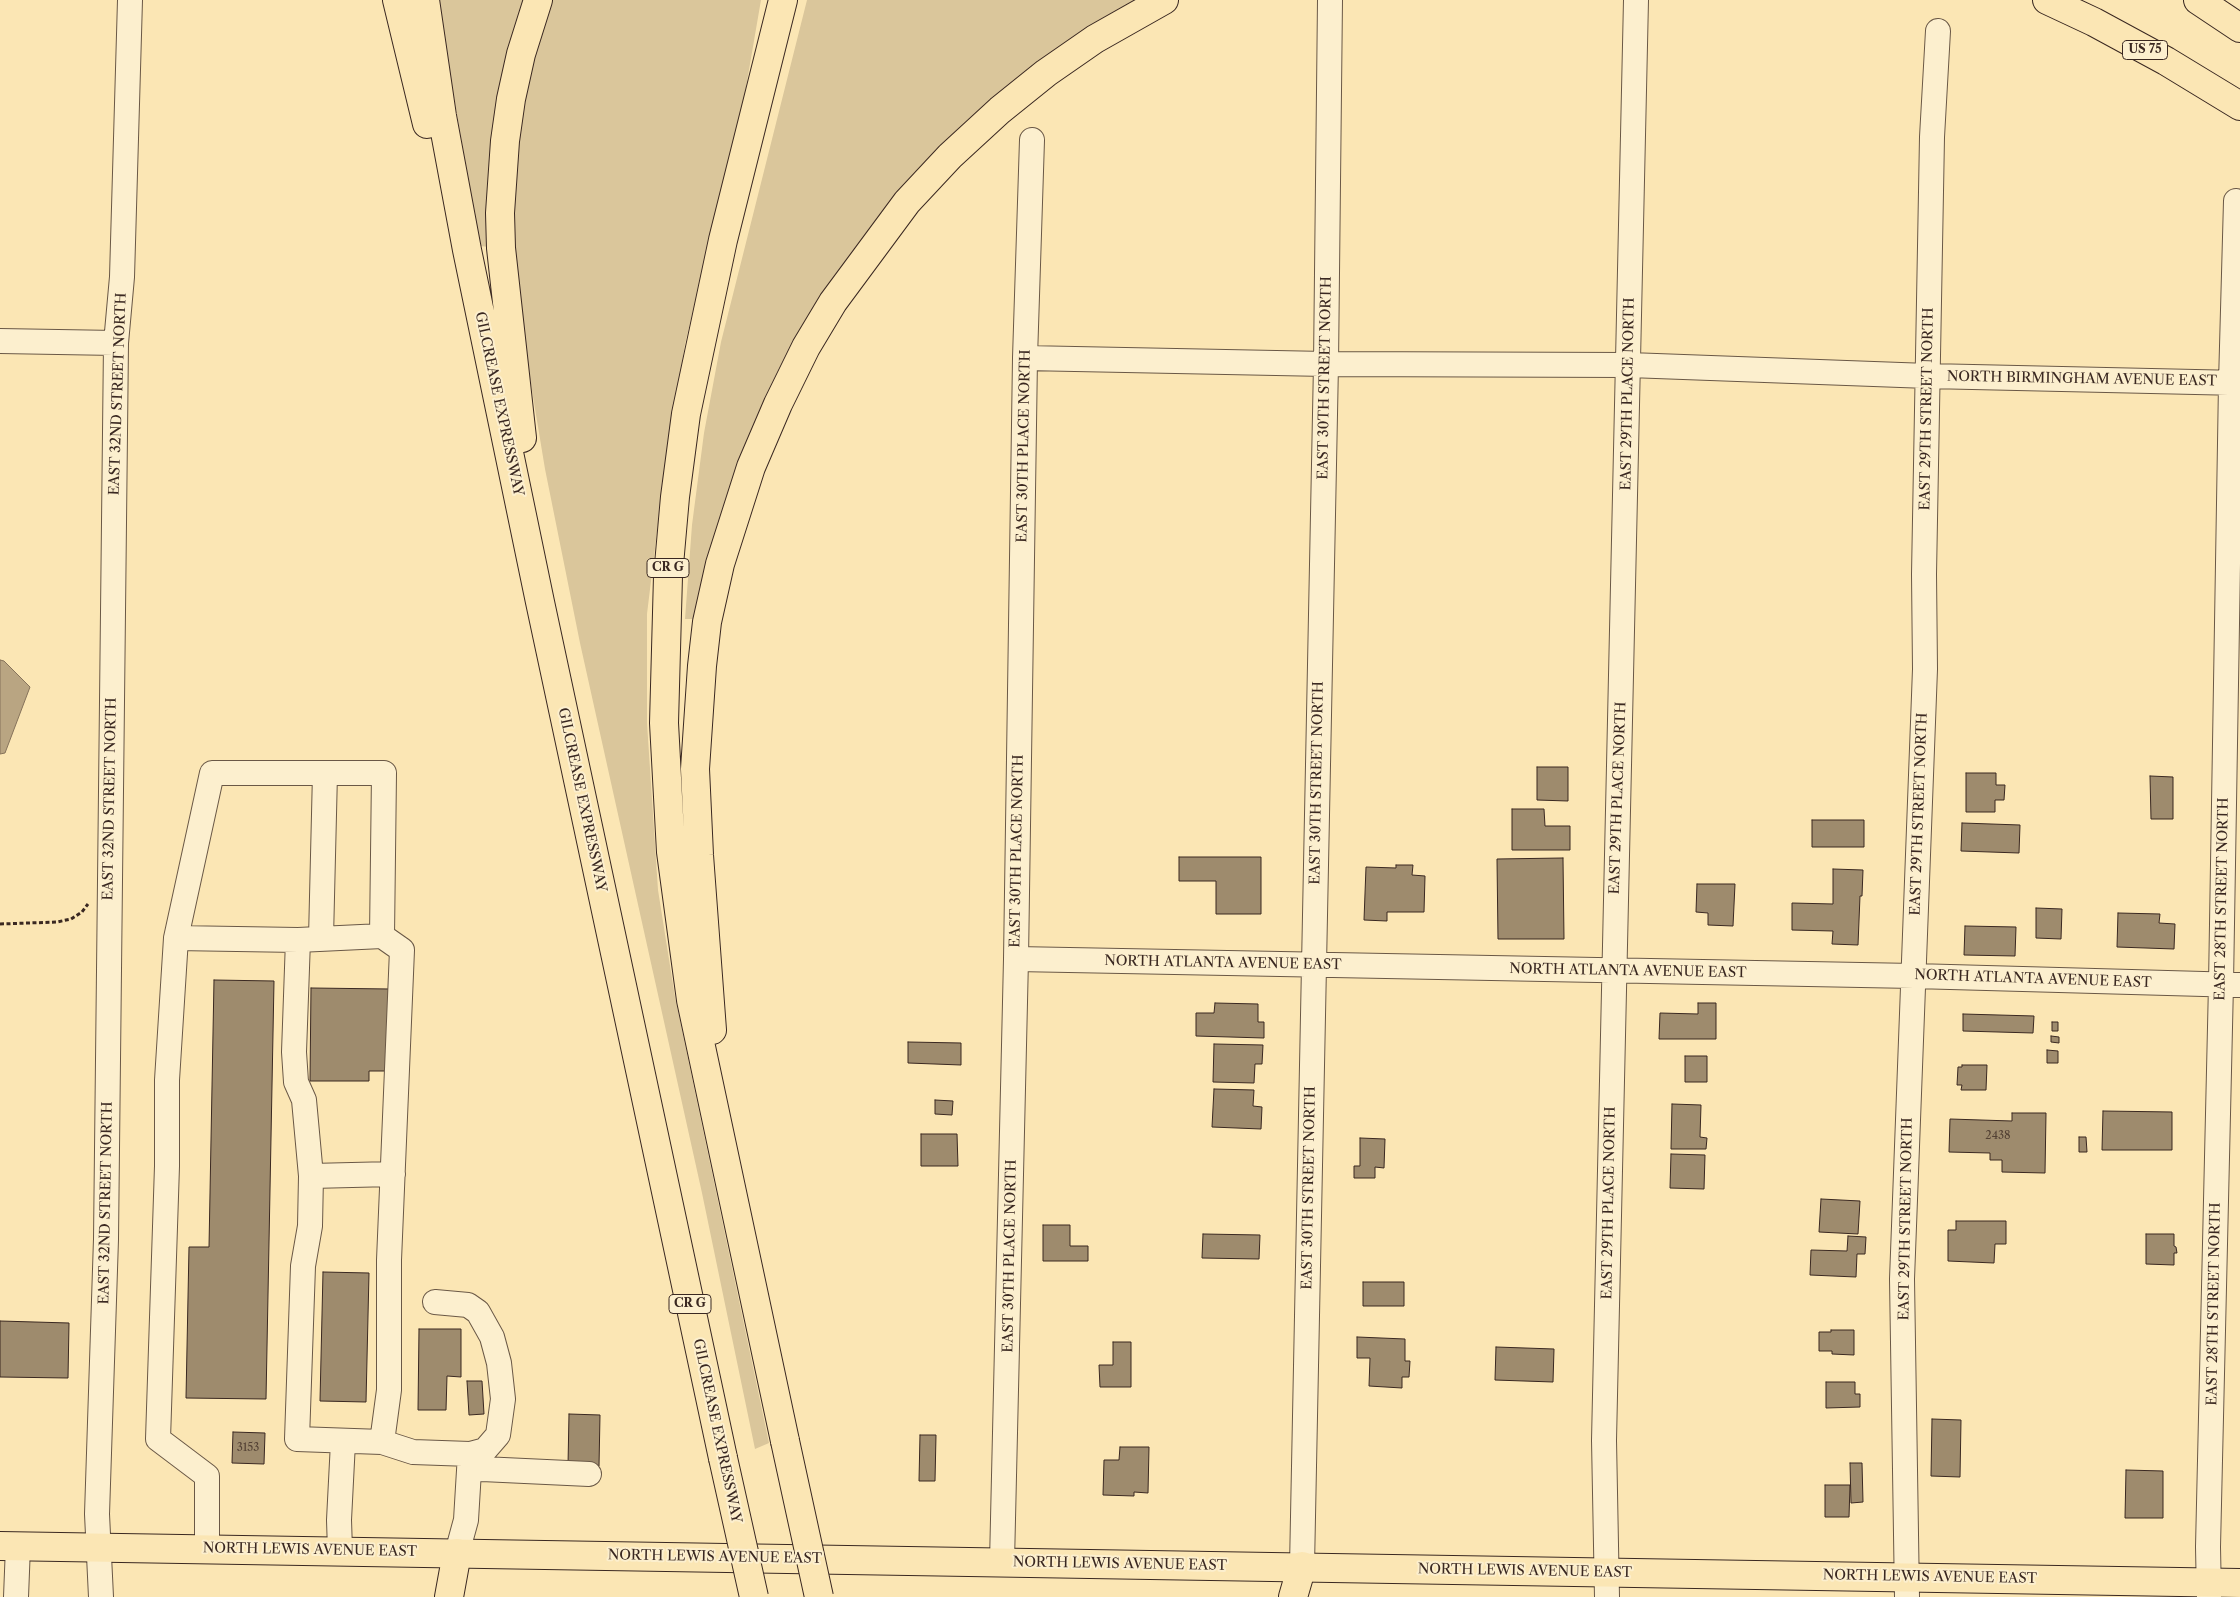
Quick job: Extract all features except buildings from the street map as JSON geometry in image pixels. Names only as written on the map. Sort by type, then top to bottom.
[{"type":"main road","points":[[397,0],[514,480]]},
{"type":"main road","name":"GILCREASE EXPRESSWAY","points":[[425,0],[442,116],[514,480],[754,1597]]},
{"type":"main road","points":[[538,0],[521,54],[511,99],[505,141],[500,213],[501,248],[540,602]]},
{"type":"main road","name":"CR G","points":[[783,0],[723,240],[686,414],[675,497],[668,576],[664,723],[671,852],[691,1000],[819,1597]]},
{"type":"main road","points":[[721,1144],[699,855],[695,769],[707,622],[720,564],[751,467],[778,404],[810,339],[833,302],[907,202],[950,156],[1000,110],[1046,73],[1095,39],[1164,0]]},
{"type":"main road","name":"US 75","points":[[2047,0],[2094,22],[2166,61],[2240,106]]},
{"type":"main road","points":[[2198,0],[2240,28]]},
{"type":"main road","points":[[2226,0],[2240,12]]},
{"type":"main road","name":"NORTH LEWIS AVENUE EAST","points":[[9,1546],[1302,1566],[1606,1584],[2209,1590],[2240,1583]]},
{"type":"main road","points":[[449,1597],[458,1552]]},
{"type":"main road","points":[[458,1552],[459,1597]]},
{"type":"main road","points":[[1293,1597],[1302,1566]]},
{"type":"main road","points":[[1302,1566],[1306,1597]]},
{"type":"street","name":"EAST 32ND STREET NORTH","points":[[101,1597],[97,1514],[106,1239],[116,343],[122,277],[130,0]]},
{"type":"street","name":"EAST 30TH STREET NORTH","points":[[1302,1566],[1326,364],[1330,0]]},
{"type":"street","name":"EAST 29TH PLACE NORTH","points":[[1606,1584],[1604,1440],[1636,0]]},
{"type":"street","name":"EAST 29TH STREET NORTH","points":[[1907,1587],[1902,1279],[1925,669],[1924,574],[1932,137],[1938,31]]},
{"type":"street","name":"EAST 30TH PLACE NORTH","points":[[1002,1562],[1016,959],[1025,358],[1032,140]]},
{"type":"street","name":"EAST 28TH STREET NORTH","points":[[2209,1590],[2231,984],[2236,201]]},
{"type":"street","points":[[0,342],[116,343]]},
{"type":"street","name":"NORTH BIRMINGHAM AVENUE EAST","points":[[1025,358],[1326,364],[1629,365],[1928,376],[2235,383]]},
{"type":"street","points":[[207,1549],[207,1476],[158,1438],[167,1166],[167,1080],[176,938],[212,773],[384,773],[382,936]]},
{"type":"street","points":[[321,938],[325,773]]},
{"type":"street","points":[[176,938],[298,940],[382,936],[402,950],[389,1260],[389,1390],[382,1442]]},
{"type":"street","points":[[298,940],[294,1052],[296,1082],[304,1100],[311,1176],[310,1226],[303,1266],[297,1439],[382,1442],[413,1452],[470,1462],[482,1469],[589,1474]]},
{"type":"street","name":"NORTH ATLANTA AVENUE EAST","points":[[1016,959],[2231,984]]},
{"type":"street","points":[[311,1176],[393,1174]]},
{"type":"street","points":[[435,1302],[468,1305],[478,1312],[492,1338],[499,1363],[503,1399],[498,1435],[470,1462],[466,1520],[458,1552]]},
{"type":"street","points":[[340,1550],[339,1520],[343,1442]]},
{"type":"street","points":[[9,1546],[16,1597]]},
{"type":"path","points":[[0,924],[57,922],[71,919],[82,912],[92,900]]},
{"type":"shaded area","points":[[437,0],[524,0],[512,35],[490,148],[489,247],[480,246]]},
{"type":"shaded area","points":[[552,0],[761,0],[745,93],[685,344],[663,482],[647,614],[647,723],[658,890],[675,997],[769,1443],[755,1449],[702,1193],[580,643],[545,469],[516,294],[512,195],[523,96]]},
{"type":"shaded area","points":[[807,0],[1141,0],[858,248],[697,619],[685,619],[692,525],[704,433],[721,342]]},
{"type":"shaded area","points":[[0,660],[4,661],[30,687],[5,753],[0,754]]}]
